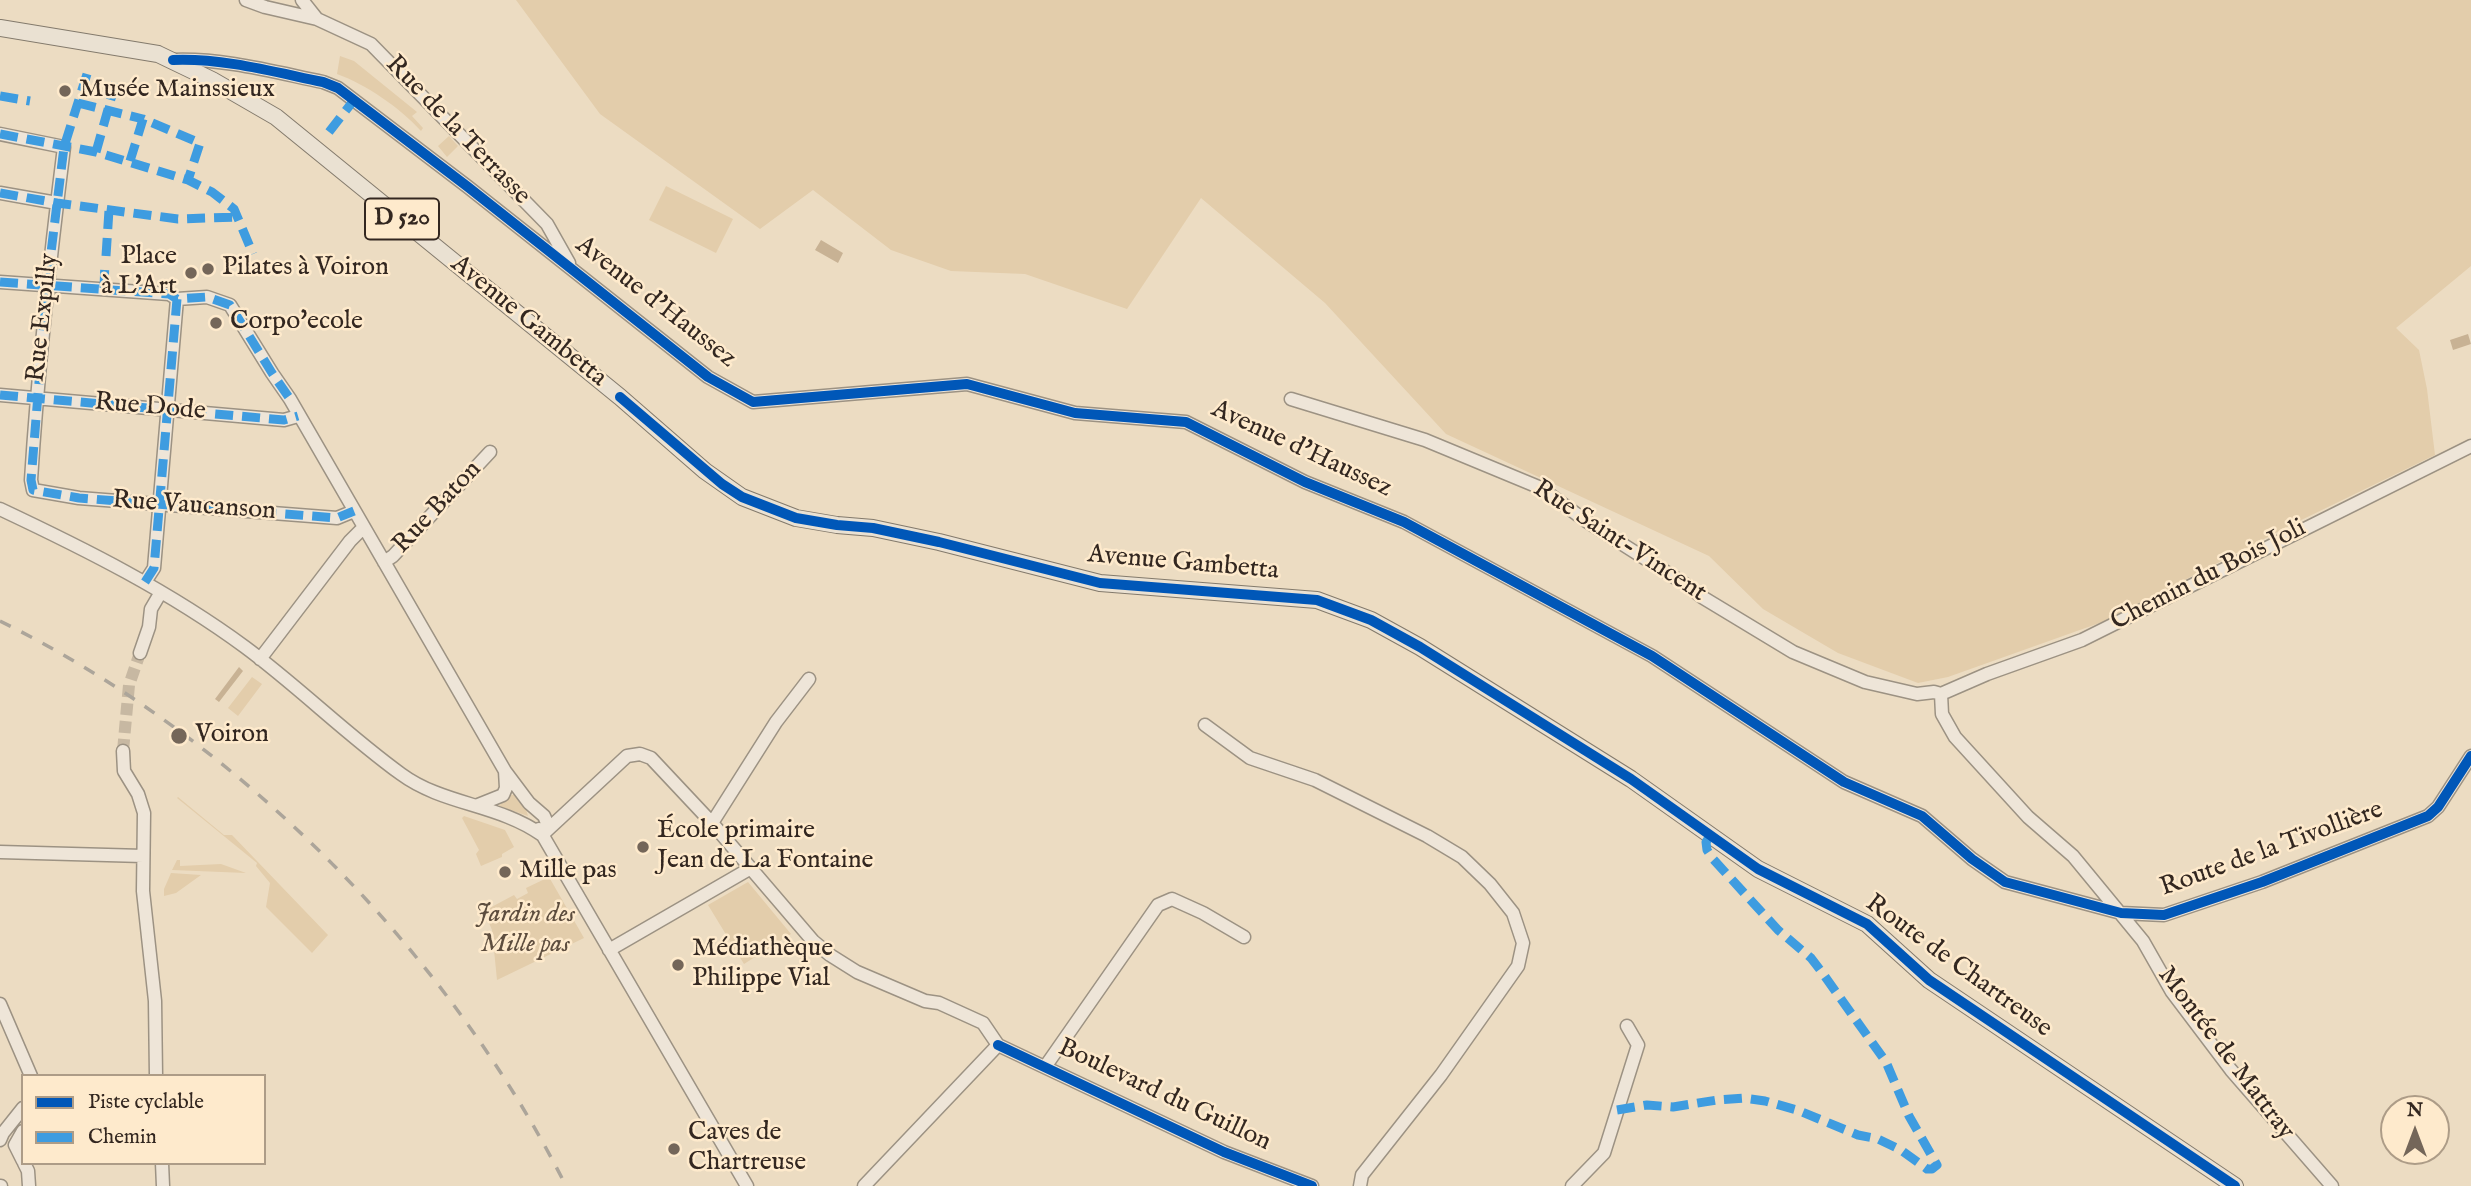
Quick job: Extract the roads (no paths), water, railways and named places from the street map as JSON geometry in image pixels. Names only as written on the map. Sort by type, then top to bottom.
[{"type":"main road","name":"Avenue Gambetta","points":[[0,28],[158,54],[276,117],[620,397],[705,471],[742,497],[796,518],[873,528],[939,542],[1100,583],[1291,596],[1344,608],[1420,647],[1631,779],[1685,818]]},
{"type":"main road","name":"Route de Chartreuse","points":[[1685,818],[1758,869],[1867,924],[1929,980],[2235,1186]]},
{"type":"street","points":[[246,0],[265,8],[317,19]]},
{"type":"street","points":[[302,0],[317,19]]},
{"type":"street","name":"Rue de la Terrasse","points":[[317,19],[371,44],[547,223],[572,269]]},
{"type":"street","name":"Avenue d'Haussez","points":[[173,60],[201,59],[323,82],[338,88],[708,377],[752,402],[967,384],[1075,413],[1186,422],[1305,482],[1404,523],[1652,656],[1844,782],[1877,795]]},
{"type":"street","name":"Rue Expilly","points":[[0,134],[59,151],[37,398],[31,480],[33,490]]},
{"type":"street","points":[[0,193],[54,200]]},
{"type":"street","points":[[0,282],[169,295],[176,299],[207,297],[230,305],[290,399],[505,771],[529,803],[542,835],[747,1186]]},
{"type":"street","points":[[145,582],[154,569],[176,299]]},
{"type":"street","name":"Rue Dode","points":[[0,395],[284,419],[298,416]]},
{"type":"street","name":"Rue Saint-Vincent","points":[[1291,399],[1425,440],[1541,488],[1702,597],[1793,652],[1865,682],[1917,694],[1941,694]]},
{"type":"street","name":"Chemin du Bois Joli","points":[[1941,694],[1987,674],[2082,640],[2471,446]]},
{"type":"street","name":"Rue Baton","points":[[384,562],[393,556],[490,452]]},
{"type":"street","name":"Rue Vaucanson","points":[[33,490],[79,498],[337,518],[354,510]]},
{"type":"street","points":[[0,509],[99,556],[189,608],[298,687],[403,776],[430,790],[525,823],[542,835]]},
{"type":"street","points":[[260,659],[342,550],[364,527]]},
{"type":"street","points":[[140,653],[149,628],[151,609],[161,592]]},
{"type":"street","points":[[712,823],[776,722],[809,679]]},
{"type":"street","name":"Montée de Mattray","points":[[1941,694],[1942,714],[1955,737],[2028,817],[2073,856],[2121,913],[2143,941],[2172,992],[2231,1070],[2332,1186]]},
{"type":"street","points":[[1205,725],[1250,758],[1327,785],[1383,812],[1462,857],[1490,884],[1517,923],[1523,943],[1518,966],[1441,1075],[1362,1175],[1360,1186]]},
{"type":"street","points":[[123,751],[123,767],[142,803],[146,935],[155,1001],[156,1074]]},
{"type":"street","points":[[542,835],[627,756],[640,754],[651,758],[712,823],[813,941],[830,955],[857,972],[984,1023],[998,1045],[864,1186]]},
{"type":"street","name":"Route de la Tivollière","points":[[1877,795],[1922,816],[2005,883],[2121,913],[2164,915],[2262,882],[2428,816],[2438,807],[2471,756]]},
{"type":"street","points":[[478,805],[503,795],[506,788],[505,771]]},
{"type":"street","points":[[529,803],[554,810],[574,806]]},
{"type":"street","points":[[0,853],[143,856]]},
{"type":"street","points":[[609,950],[751,869]]},
{"type":"street","points":[[1045,1067],[1158,905],[1172,899],[1244,937]]},
{"type":"street","points":[[0,1004],[30,1074]]},
{"type":"street","points":[[1572,1186],[1604,1153],[1638,1045],[1627,1026]]},
{"type":"street","name":"Boulevard du Guillon","points":[[998,1045],[1224,1152],[1312,1186]]},
{"type":"street","points":[[0,1140],[3,1133],[21,1121]]},
{"type":"street","points":[[21,1121],[15,1145],[21,1158]]},
{"type":"street","points":[[25,1165],[29,1186]]},
{"type":"street","points":[[162,1165],[163,1186]]},
{"type":"tunnel","points":[[123,751],[129,685],[140,653]]},
{"type":"railway","points":[[0,621],[87,669],[172,725],[252,789],[327,859],[397,934],[461,1015],[517,1099],[566,1186]]},
{"type":"place","name":"Musée Mainssieux","points":[[65,91]]},
{"type":"place","name":"Pilates à Voiron","points":[[208,269]]},
{"type":"place","name":"Place à L'Art","points":[[191,273]]},
{"type":"place","name":"Corpo'ecole","points":[[216,323]]},
{"type":"place","name":"Voiron","points":[[179,736]]},
{"type":"place","name":"École primaire Jean de La Fontaine","points":[[643,847]]},
{"type":"place","name":"Mille pas","points":[[505,872]]},
{"type":"place","name":"Médiathèque Philippe Vial","points":[[678,965]]},
{"type":"place","name":"Caves de Chartreuse","points":[[674,1149]]},
{"type":"park label","name":"Jardin des Mille pas","points":[[525,931]]}]
